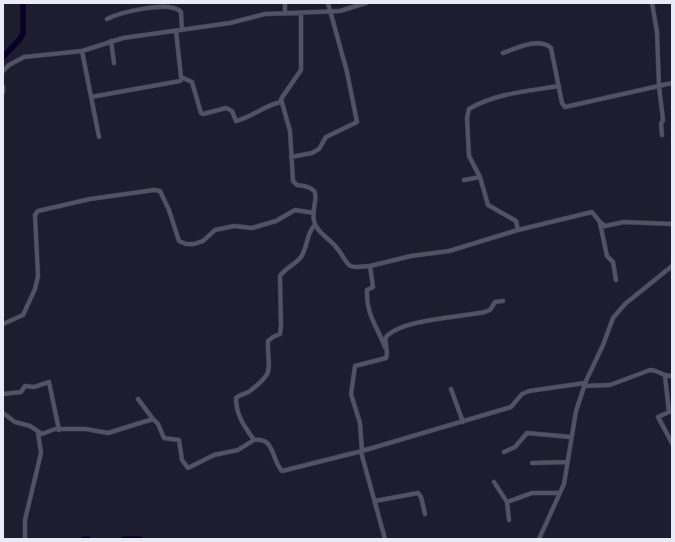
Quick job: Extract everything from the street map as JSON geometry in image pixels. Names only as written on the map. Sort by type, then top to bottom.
[{"type":"street","points":[[285,3],[285,14]]},
{"type":"street","points":[[291,156],[312,154],[319,149],[326,137],[357,122],[345,61],[328,3]]},
{"type":"street","points":[[3,71],[8,65],[24,57],[82,51],[110,41],[230,23],[265,14],[330,12],[348,9],[366,3]]},
{"type":"street","points":[[652,3],[657,32],[659,86],[663,119],[662,135]]},
{"type":"street","points":[[107,19],[132,8],[169,5],[177,7],[181,12],[182,30]]},
{"type":"street","points":[[301,13],[301,70],[282,96],[281,102],[290,131],[294,182],[297,185],[310,186],[314,190],[316,200],[314,213],[315,225],[337,247],[348,264],[356,267],[370,266],[411,256],[449,251],[518,230],[592,212],[595,213],[600,222],[607,255],[612,262],[616,280]]},
{"type":"street","points":[[176,31],[182,78]]},
{"type":"street","points":[[110,41],[114,63]]},
{"type":"street","points":[[503,53],[533,44],[548,45],[553,52],[562,103],[565,107],[672,84]]},
{"type":"street","points":[[82,51],[99,137]]},
{"type":"street","points":[[182,78],[192,82],[198,107],[202,114],[226,108],[232,111],[236,121],[250,117],[270,105],[281,102]]},
{"type":"street","points":[[91,97],[180,81],[182,78]]},
{"type":"street","points":[[518,230],[515,220],[489,206],[480,177],[469,155],[467,118],[469,109],[482,102],[515,93],[560,86]]},
{"type":"street","points":[[3,87],[3,92]]},
{"type":"street","points":[[464,180],[480,177]]},
{"type":"street","points":[[3,324],[23,315],[35,289],[38,276],[34,215],[38,211],[90,199],[154,190],[160,191],[169,210],[179,241],[186,244],[203,241],[215,230],[234,226],[252,228],[276,221],[296,210],[314,213]]},
{"type":"street","points":[[600,222],[605,226],[624,222],[672,224]]},
{"type":"street","points":[[254,440],[238,415],[236,398],[250,391],[264,380],[270,371],[268,341],[280,334],[282,326],[280,276],[300,258],[305,250],[311,230],[315,225]]},
{"type":"street","points":[[370,266],[373,287],[367,290],[366,301],[373,324],[387,353],[386,358],[356,365],[354,368],[351,394],[360,423],[362,452],[385,539]]},
{"type":"street","points":[[540,539],[560,493],[576,411],[585,385],[616,314],[625,304],[672,266]]},
{"type":"street","points":[[385,347],[386,336],[398,329],[441,318],[486,312],[490,310],[495,302],[503,301]]},
{"type":"street","points":[[138,399],[158,424],[164,438],[179,441],[182,460],[188,468],[217,454],[238,450],[254,440],[260,439],[268,443],[282,470],[362,452],[463,422],[513,406],[521,395],[526,392],[585,385],[610,384],[650,370],[656,371],[665,376],[672,376]]},
{"type":"street","points":[[665,376],[669,412],[658,417],[672,443]]},
{"type":"street","points":[[3,394],[22,392],[25,386],[34,387],[49,382],[59,430]]},
{"type":"street","points":[[451,389],[463,422]]},
{"type":"street","points":[[3,413],[15,422],[30,426],[38,433],[43,434],[59,430],[86,429],[106,433],[153,419]]},
{"type":"street","points":[[504,452],[515,446],[527,432],[570,436]]},
{"type":"street","points":[[24,539],[25,520],[41,453],[38,433]]},
{"type":"street","points":[[532,463],[567,462]]},
{"type":"street","points":[[494,482],[507,502],[508,520]]},
{"type":"street","points":[[375,502],[418,493],[421,497],[425,514]]},
{"type":"street","points":[[507,502],[532,493],[560,493]]},
{"type":"waterway","points":[[3,57],[20,39],[23,33],[23,3]]},
{"type":"waterway","points":[[124,539],[140,539]]}]
